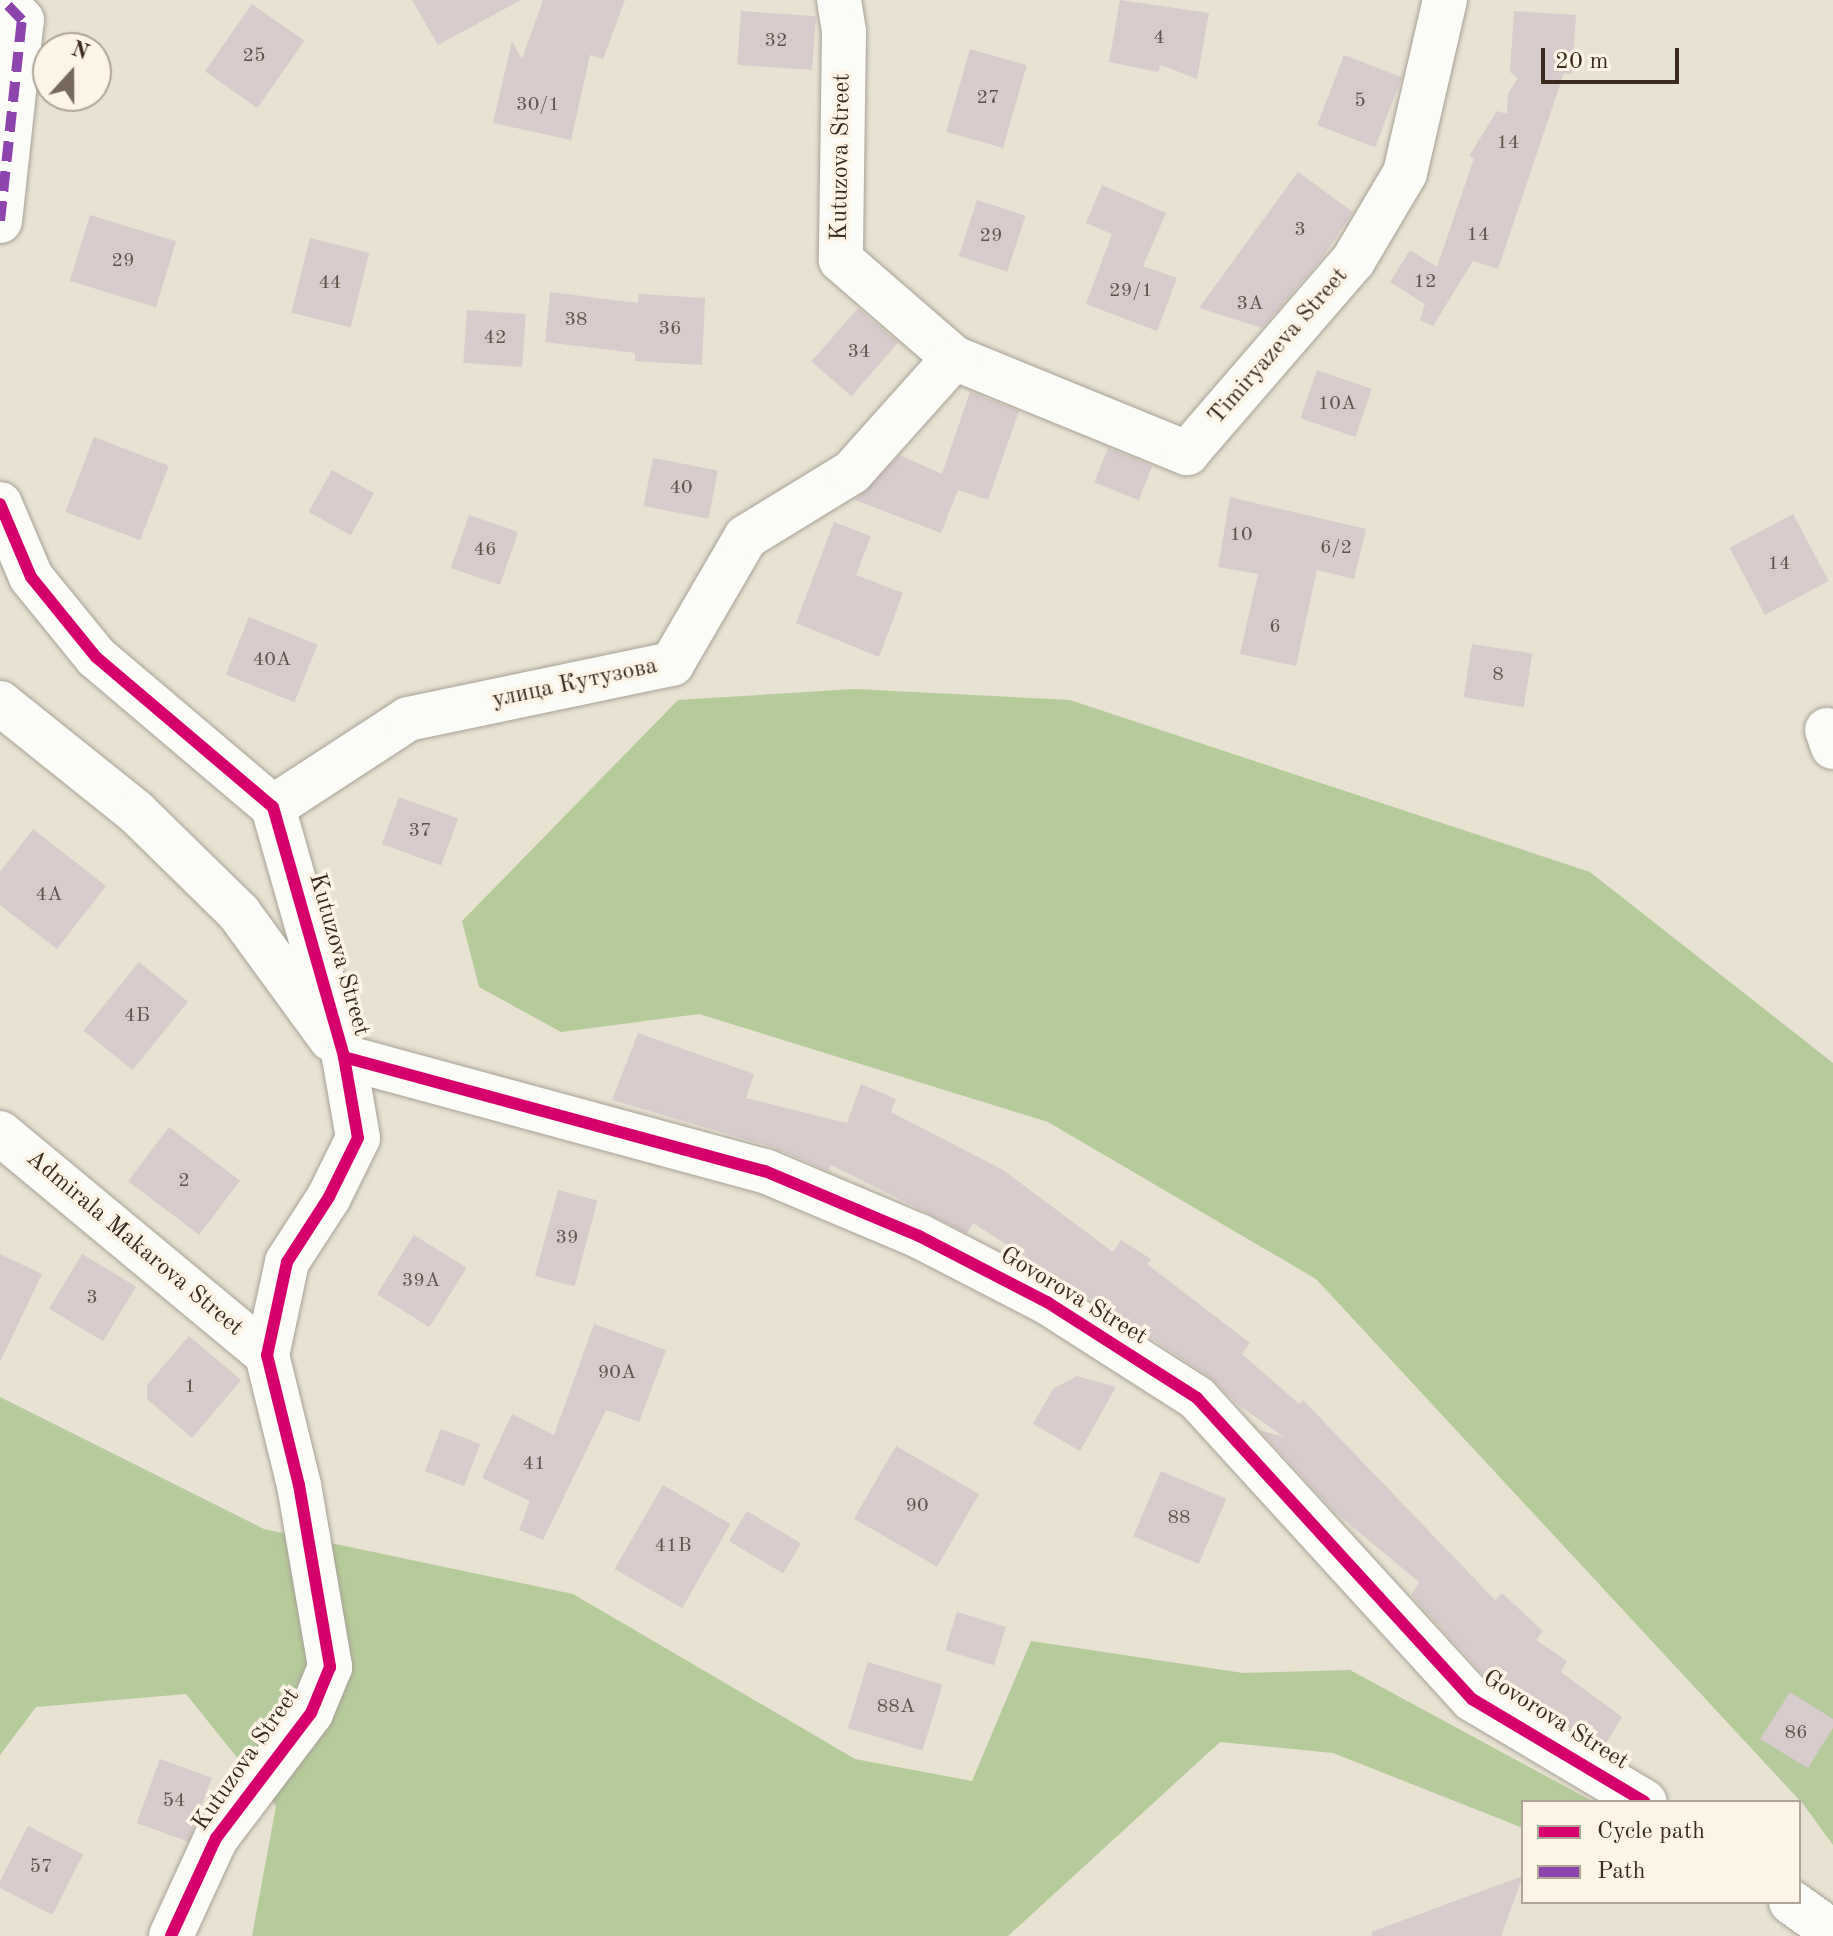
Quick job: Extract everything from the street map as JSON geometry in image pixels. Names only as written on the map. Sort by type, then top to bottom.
[{"type":"street","points":[[0,221],[22,20],[3,0]]},
{"type":"street","name":"Kutuzova Street","points":[[839,0],[844,32],[841,260],[954,358]]},
{"type":"street","name":"Timiryazeva Street","points":[[954,358],[1187,453],[1353,261],[1405,173],[1445,0]]},
{"type":"street","name":"улица Кутузова","points":[[273,807],[408,719],[672,664],[746,537],[852,472],[954,358]]},
{"type":"street","points":[[0,504],[31,577],[96,657],[273,807]]},
{"type":"street","points":[[0,703],[136,812],[239,913],[344,1057]]},
{"type":"street","name":"Kutuzova Street","points":[[171,1936],[216,1838],[311,1713],[330,1667],[299,1485],[267,1355],[287,1262],[329,1197],[358,1138],[344,1057],[273,807]]},
{"type":"street","name":"Govorova Street","points":[[344,1057],[765,1171],[919,1236],[1047,1302],[1197,1398],[1472,1699],[1642,1800]]},
{"type":"street","name":"Admirala Makarova Street","points":[[0,1133],[267,1355]]},
{"type":"street","points":[[1794,1904],[1833,1932]]},
{"type":"green space","points":[[855,689],[1070,700],[1590,872],[1833,1063],[1833,1845],[1801,1800],[1316,1279],[1048,1122],[699,1014],[561,1032],[479,987],[462,921],[678,700]]},
{"type":"green space","points":[[0,1397],[264,1529],[573,1594],[855,1759],[972,1781],[1031,1641],[1243,1673],[1350,1670],[1590,1800],[1521,1800],[1521,1827],[1333,1753],[1220,1742],[1008,1936],[252,1936],[276,1806],[186,1694],[36,1707],[0,1755]]},
{"type":"building","points":[[412,0],[521,0],[438,45]]},
{"type":"building","points":[[543,0],[625,0],[603,59],[590,55],[571,140],[493,123],[512,41],[522,59]]},
{"type":"building","points":[[1120,0],[1209,13],[1197,79],[1161,65],[1158,72],[1109,62]]},
{"type":"building","points":[[252,4],[304,41],[257,108],[205,71]]},
{"type":"building","points":[[741,11],[816,16],[812,70],[737,65]]},
{"type":"building","points":[[1514,11],[1576,15],[1572,74],[1564,73],[1498,269],[1473,261],[1433,326],[1420,320],[1425,304],[1390,282],[1410,250],[1437,267],[1474,158],[1469,156],[1497,111],[1507,114],[1508,94],[1518,78],[1510,72]]},
{"type":"building","points":[[970,49],[1027,65],[1003,148],[946,132]]},
{"type":"building","points":[[1344,55],[1402,77],[1375,147],[1317,125]]},
{"type":"building","points":[[1298,172],[1353,212],[1323,257],[1262,328],[1199,308]]},
{"type":"building","points":[[1102,185],[1166,213],[1143,266],[1177,278],[1157,331],[1086,304],[1112,234],[1086,223]]},
{"type":"building","points":[[977,200],[1026,216],[1007,272],[959,256]]},
{"type":"building","points":[[90,215],[176,241],[156,307],[70,281]]},
{"type":"building","points":[[310,238],[369,253],[351,327],[291,313]]},
{"type":"building","points":[[550,292],[638,303],[639,294],[705,298],[702,365],[635,361],[635,353],[545,342]]},
{"type":"building","points":[[858,308],[898,343],[851,396],[811,362]]},
{"type":"building","points":[[467,310],[526,314],[522,367],[463,363]]},
{"type":"building","points":[[1317,370],[1372,389],[1355,437],[1300,418]]},
{"type":"building","points":[[970,392],[1019,411],[988,500],[958,490],[941,533],[855,500],[900,455],[942,474]]},
{"type":"building","points":[[94,437],[169,466],[140,540],[65,512]]},
{"type":"building","points":[[1108,448],[1153,466],[1139,500],[1094,482]]},
{"type":"building","points":[[653,458],[718,471],[708,519],[644,506]]},
{"type":"building","points":[[332,470],[374,493],[351,535],[309,512]]},
{"type":"building","points":[[1230,497],[1366,529],[1354,579],[1317,570],[1296,666],[1240,654],[1258,574],[1218,567]]},
{"type":"building","points":[[1793,514],[1829,581],[1765,615],[1729,548]]},
{"type":"building","points":[[469,515],[518,532],[500,585],[451,568]]},
{"type":"building","points":[[834,522],[871,536],[856,575],[903,593],[879,657],[796,623]]},
{"type":"building","points":[[249,617],[318,645],[294,702],[226,674]]},
{"type":"building","points":[[1472,644],[1532,654],[1524,707],[1464,697]]},
{"type":"building","points":[[399,797],[458,819],[441,866],[382,844]]},
{"type":"building","points":[[33,829],[106,886],[57,949],[0,905],[0,872]]},
{"type":"building","points":[[139,962],[188,1002],[133,1070],[84,1030]]},
{"type":"building","points":[[638,1033],[754,1074],[746,1098],[847,1123],[861,1084],[896,1099],[891,1112],[1003,1170],[1113,1252],[1121,1240],[1151,1259],[1147,1264],[1250,1343],[1242,1354],[1299,1404],[1303,1400],[1495,1600],[1502,1593],[1543,1631],[1536,1640],[1567,1661],[1561,1672],[1622,1717],[1603,1748],[1482,1673],[1411,1595],[1419,1582],[1337,1514],[1260,1430],[1284,1437],[1237,1404],[1210,1377],[1113,1313],[973,1223],[967,1233],[831,1165],[829,1171],[772,1147],[612,1100]]},
{"type":"building","points":[[169,1127],[240,1181],[199,1235],[128,1181]]},
{"type":"building","points":[[558,1190],[598,1201],[575,1287],[535,1276]]},
{"type":"building","points":[[414,1235],[467,1268],[429,1327],[377,1294]]},
{"type":"building","points":[[0,1254],[42,1274],[0,1362]]},
{"type":"building","points":[[82,1254],[136,1286],[103,1341],[49,1309]]},
{"type":"building","points":[[594,1324],[666,1350],[639,1422],[606,1410],[543,1540],[519,1530],[530,1501],[482,1478],[512,1414],[554,1435]]},
{"type":"building","points":[[189,1336],[241,1380],[192,1438],[147,1399],[147,1385]]},
{"type":"building","points":[[1077,1376],[1116,1387],[1080,1451],[1033,1424],[1053,1389]]},
{"type":"building","points":[[441,1429],[480,1444],[464,1486],[425,1471]]},
{"type":"building","points":[[896,1446],[979,1494],[937,1567],[854,1519]]},
{"type":"building","points":[[1161,1471],[1226,1499],[1199,1564],[1133,1536]]},
{"type":"building","points":[[663,1485],[731,1524],[682,1608],[614,1569]]},
{"type":"building","points":[[747,1511],[801,1543],[783,1573],[729,1541]]},
{"type":"building","points":[[957,1612],[1006,1627],[994,1665],[945,1650]]},
{"type":"building","points":[[868,1662],[943,1685],[922,1751],[848,1728]]},
{"type":"building","points":[[1790,1692],[1833,1719],[1833,1728],[1808,1768],[1760,1739]]},
{"type":"building","points":[[160,1759],[212,1778],[188,1842],[137,1823]]},
{"type":"building","points":[[28,1826],[83,1854],[52,1915],[0,1888],[0,1881]]},
{"type":"building","points":[[1521,1877],[1501,1936],[1372,1936],[1371,1932]]},
{"type":"marked path","points":[[0,221],[22,20],[3,0]]},
{"type":"cycle path","points":[[0,504],[31,577],[96,657],[273,807],[344,1057],[358,1138],[329,1197],[287,1262],[267,1355],[299,1485],[330,1667],[311,1713],[216,1838],[171,1936]]},
{"type":"cycle path","points":[[344,1057],[765,1171],[919,1236],[1047,1302],[1197,1398],[1472,1699],[1642,1800]]}]
